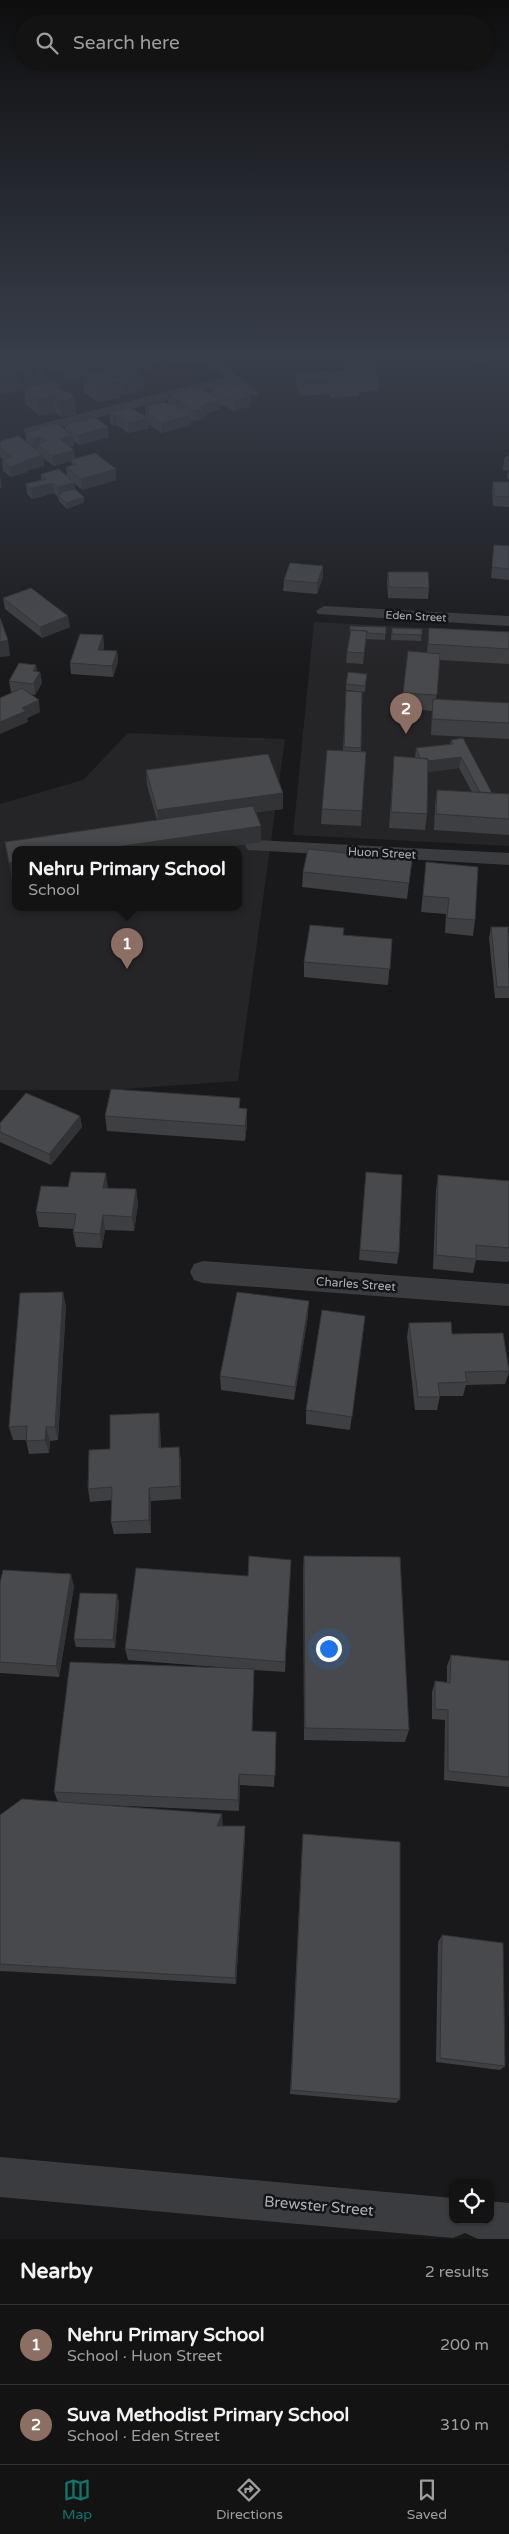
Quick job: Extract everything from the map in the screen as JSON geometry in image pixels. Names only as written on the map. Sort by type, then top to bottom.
[{"type":"street","name":"Eden Street","points":[[324,611],[509,621]]},
{"type":"street","name":"Huon Street","points":[[255,846],[509,859]]},
{"type":"street","name":"Charles Street","points":[[203,1272],[509,1296]]},
{"type":"street","name":"Brewster Street","points":[[0,2177],[449,2218]]},
{"type":"street","points":[[494,2221],[509,2223]]},
{"type":"shaded area","points":[[314,622],[509,632],[509,846],[293,835]]},
{"type":"shaded area","points":[[128,733],[285,739],[238,1081],[109,1090],[0,1090],[0,804],[83,780]]},
{"type":"building","points":[[5,462],[24,462],[10,467]]},
{"type":"building","points":[[74,462],[107,462],[116,469],[81,479],[66,467],[76,464]]},
{"type":"building","points":[[59,469],[74,483],[58,487],[53,483],[31,488],[26,484],[46,479],[41,474]]},
{"type":"building","points":[[493,482],[509,482],[509,497],[494,496]]},
{"type":"building","points":[[75,489],[84,497],[66,503],[58,495],[62,494],[61,492]]},
{"type":"building","points":[[494,545],[509,546],[509,569],[492,567]]},
{"type":"building","points":[[290,563],[323,566],[317,583],[284,580]]},
{"type":"building","points":[[388,572],[428,572],[429,588],[389,587]]},
{"type":"building","points":[[31,588],[68,616],[40,627],[3,598]]},
{"type":"building","points":[[0,618],[8,640],[0,642]]},
{"type":"building","points":[[350,626],[386,627],[386,634],[351,630],[350,633]]},
{"type":"building","points":[[392,628],[422,629],[422,635],[392,634]]},
{"type":"building","points":[[429,628],[509,632],[509,649],[428,644]]},
{"type":"building","points":[[351,630],[367,631],[364,653],[347,652]]},
{"type":"building","points":[[80,634],[103,635],[98,650],[117,651],[112,666],[70,663]]},
{"type":"building","points":[[408,651],[440,654],[437,695],[403,693]]},
{"type":"building","points":[[19,663],[36,665],[33,671],[40,672],[33,684],[9,681]]},
{"type":"building","points":[[348,672],[367,674],[365,686],[346,684]]},
{"type":"building","points":[[22,688],[39,700],[22,708],[26,711],[0,722],[0,698]]},
{"type":"building","points":[[346,691],[362,692],[361,748],[344,747]]},
{"type":"building","points":[[433,699],[509,703],[509,723],[432,719]]},
{"type":"building","points":[[463,738],[492,793],[480,792],[461,757],[428,761],[428,759],[420,758],[416,748],[453,744],[451,740]]},
{"type":"building","points":[[327,750],[366,752],[362,811],[322,809]]},
{"type":"building","points":[[268,754],[283,793],[157,810],[146,770]]},
{"type":"building","points":[[394,756],[428,759],[427,814],[391,812]]},
{"type":"building","points":[[437,790],[509,794],[509,819],[436,814]]},
{"type":"building","points":[[253,806],[261,826],[124,846],[12,846],[12,863],[9,863],[5,842]]},
{"type":"building","points":[[308,849],[412,860],[409,883],[303,872]]},
{"type":"building","points":[[426,862],[478,867],[475,920],[447,918],[449,898],[423,896]]},
{"type":"building","points":[[310,925],[344,928],[343,935],[392,939],[390,969],[304,962]]},
{"type":"building","points":[[491,927],[508,927],[509,987],[497,987]]},
{"type":"building","points":[[111,1089],[240,1098],[239,1108],[247,1109],[245,1126],[105,1116]]},
{"type":"building","points":[[26,1093],[80,1116],[49,1154],[0,1132],[0,1123]]},
{"type":"building","points":[[71,1172],[106,1173],[103,1188],[136,1189],[132,1217],[103,1215],[100,1234],[73,1232],[76,1214],[36,1212],[41,1186],[68,1187]]},
{"type":"building","points":[[366,1172],[402,1175],[399,1253],[360,1250]]},
{"type":"building","points":[[438,1175],[509,1181],[509,1248],[476,1245],[476,1259],[436,1255]]},
{"type":"building","points":[[63,1292],[55,1427],[46,1427],[45,1440],[26,1441],[27,1426],[9,1427],[20,1293]]},
{"type":"building","points":[[237,1292],[309,1301],[295,1387],[220,1376]]},
{"type":"building","points":[[322,1310],[365,1316],[352,1417],[306,1410]]},
{"type":"building","points":[[451,1322],[452,1334],[503,1333],[509,1371],[465,1372],[467,1382],[438,1383],[440,1397],[418,1397],[409,1323]]},
{"type":"building","points":[[159,1413],[159,1448],[179,1447],[180,1486],[149,1488],[149,1520],[111,1522],[112,1487],[88,1489],[89,1450],[110,1449],[110,1415]]},
{"type":"building","points":[[249,1556],[291,1560],[285,1662],[125,1649],[136,1568],[248,1576]]},
{"type":"building","points":[[304,1556],[400,1557],[409,1730],[305,1728]]},
{"type":"building","points":[[3,1570],[71,1574],[56,1666],[0,1662],[0,1583]]},
{"type":"building","points":[[80,1593],[117,1594],[113,1640],[74,1639]]},
{"type":"building","points":[[451,1655],[509,1661],[509,1777],[448,1771],[448,1710],[435,1709],[435,1681],[450,1683]]},
{"type":"building","points":[[70,1662],[254,1669],[252,1731],[276,1732],[275,1776],[239,1774],[238,1800],[54,1792]]},
{"type":"building","points":[[22,1799],[222,1814],[217,1826],[245,1826],[235,1978],[0,1964],[0,1815]]},
{"type":"building","points":[[303,1834],[400,1842],[400,2099],[291,2090]]},
{"type":"building","points":[[442,1935],[503,1943],[505,2066],[440,2058]]},
{"type":"place","name":"Suva Methodist Primary School","points":[[406,734]]},
{"type":"place","name":"Nehru Primary School","points":[[127,969]]}]
